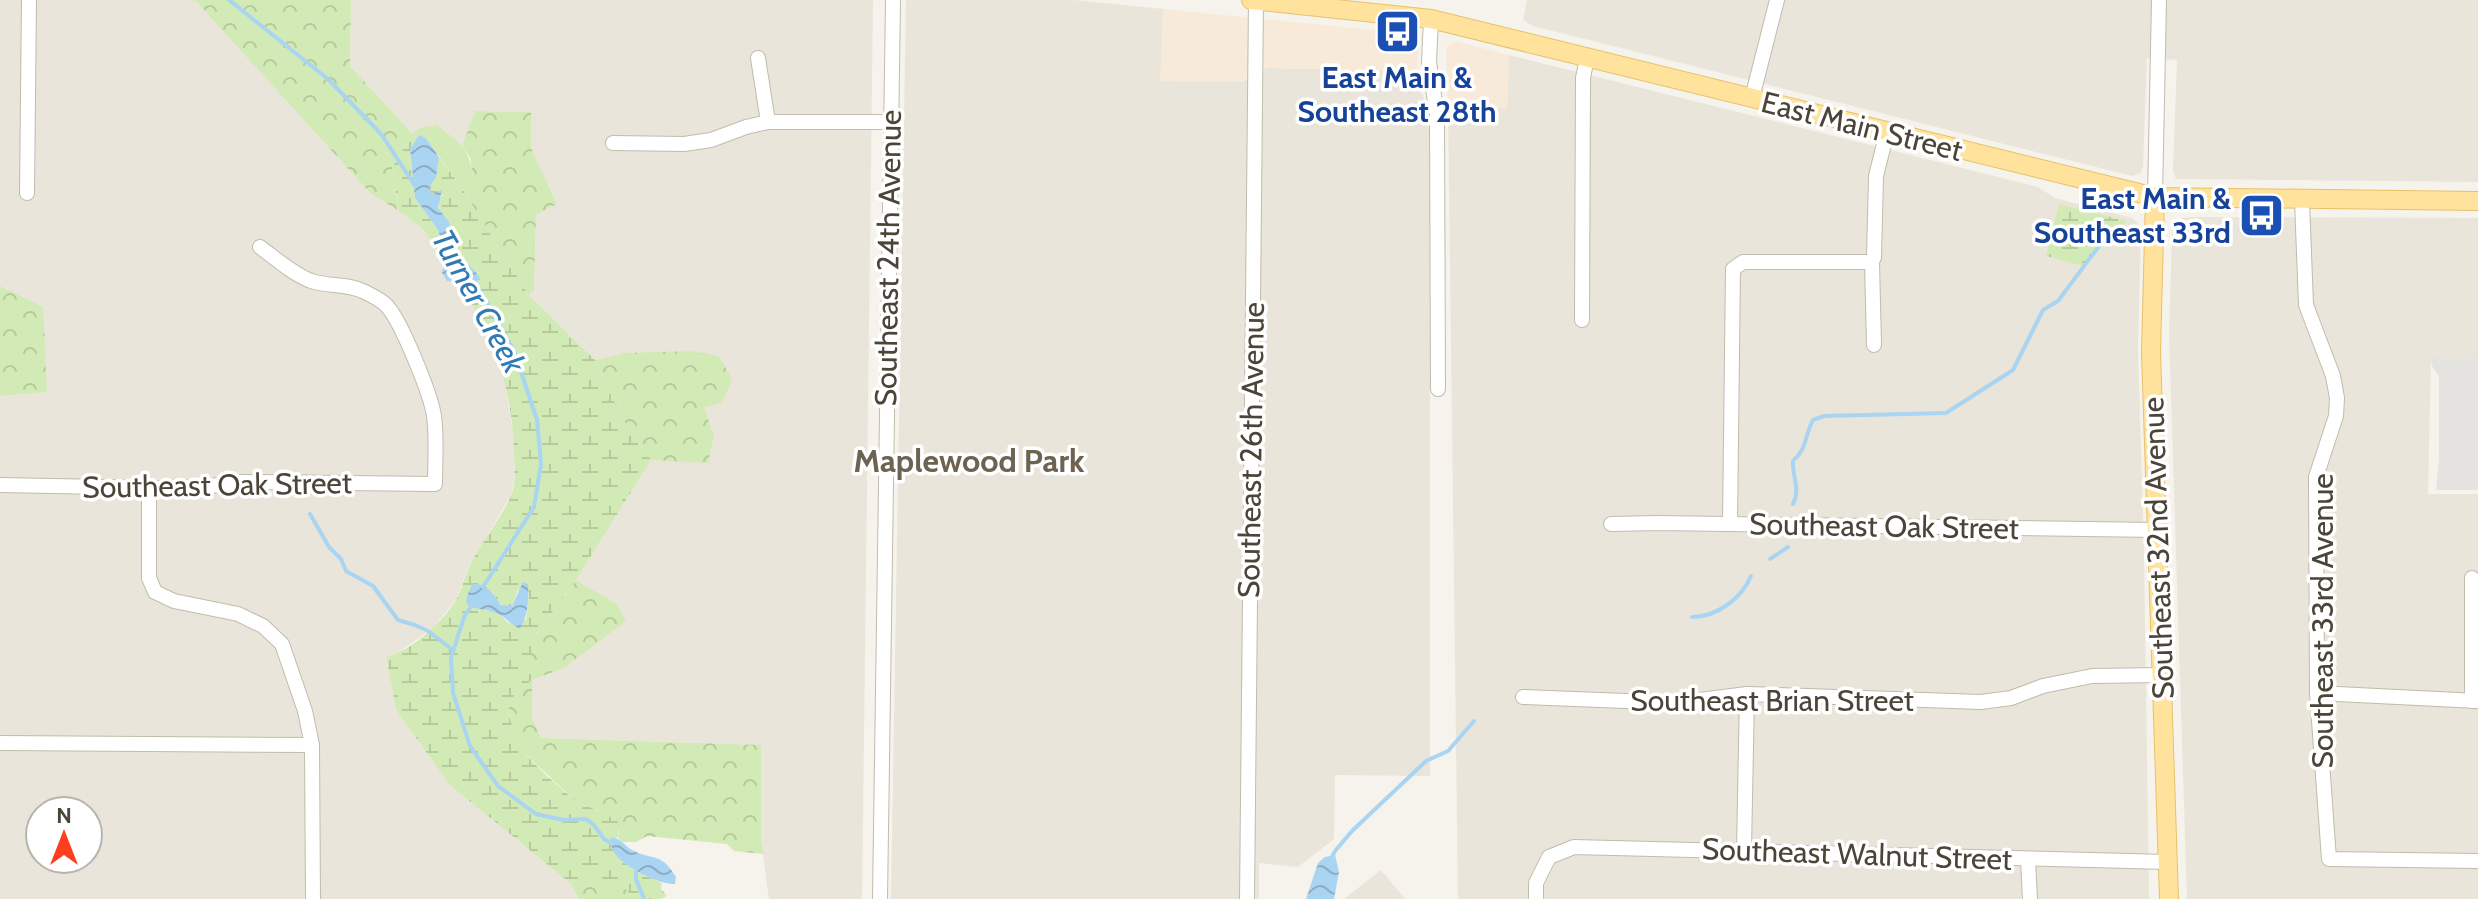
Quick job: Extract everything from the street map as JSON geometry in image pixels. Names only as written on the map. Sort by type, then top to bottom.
[{"type":"main road","name":"East Main Street","points":[[1254,0],[1432,9],[1587,58],[2155,197],[2478,201]]},
{"type":"main road","name":"Southeast 32nd Avenue","points":[[2155,197],[2151,352],[2169,899]]},
{"type":"street","points":[[27,193],[29,0]]},
{"type":"street","name":"Southeast 24th Avenue","points":[[880,899],[893,0]]},
{"type":"street","name":"Southeast 26th Avenue","points":[[1247,899],[1254,0]]},
{"type":"street","points":[[1752,98],[1777,0]]},
{"type":"street","points":[[2155,197],[2159,0]]},
{"type":"street","points":[[1432,9],[1429,62],[1437,115],[1438,389]]},
{"type":"street","points":[[758,58],[768,122]]},
{"type":"street","points":[[1582,320],[1583,78],[1587,58]]},
{"type":"street","points":[[613,143],[684,144],[711,140],[768,122],[890,122]]},
{"type":"street","points":[[1874,345],[1872,262],[1876,176],[1887,132]]},
{"type":"street","name":"Southeast 33rd Avenue","points":[[2302,201],[2306,305],[2330,365],[2337,398],[2336,416],[2316,477],[2317,693],[2329,859],[2478,861]]},
{"type":"street","name":"Southeast Oak Street","points":[[0,485],[149,488],[202,487],[242,482],[435,484],[434,418],[429,392],[397,323],[385,305],[363,291],[346,285],[310,280],[260,247]]},
{"type":"street","points":[[1730,524],[1733,269],[1743,262],[1872,262]]},
{"type":"street","points":[[149,488],[149,578],[155,592],[174,601],[238,614],[263,626],[282,644],[305,711],[312,745],[313,899]]},
{"type":"street","name":"Southeast Oak Street","points":[[1611,524],[2157,530]]},
{"type":"street","points":[[2317,693],[2475,701],[2472,578]]},
{"type":"street","name":"Southeast Brian Street","points":[[1523,697],[1676,703],[1747,694],[1981,702],[2011,698],[2043,686],[2092,676],[2162,675]]},
{"type":"street","points":[[1744,850],[1747,694]]},
{"type":"street","points":[[0,743],[312,745]]},
{"type":"street","name":"Southeast Walnut Street","points":[[1536,899],[1536,883],[1549,857],[1574,847],[2168,862]]},
{"type":"street","points":[[2028,859],[2030,899]]},
{"type":"shaded area","points":[[0,0],[196,0],[371,194],[424,230],[444,260],[442,273],[447,281],[459,283],[479,314],[503,368],[513,435],[515,476],[511,495],[467,570],[457,598],[433,628],[396,654],[386,657],[396,710],[450,784],[570,883],[579,899],[0,899],[0,396],[47,392],[42,307],[0,286]]},
{"type":"shaded area","points":[[351,0],[873,0],[862,899],[769,899],[761,841],[761,745],[543,738],[532,718],[532,680],[564,668],[617,604],[576,580],[651,460],[708,462],[714,435],[704,407],[658,353],[626,353],[595,360],[528,294],[534,290],[536,215],[557,204],[531,148],[530,112],[475,111],[462,146],[437,125],[422,127],[412,133],[350,66]]},
{"type":"shaded area","name":"Maplewood Park","points":[[906,0],[1074,0],[1163,9],[1161,81],[1243,82],[1267,68],[1411,71],[1430,111],[1430,776],[1335,775],[1334,839],[1298,867],[1259,863],[1259,899],[891,899]]},
{"type":"shaded area","points":[[1527,0],[2478,0],[2478,182],[2176,179],[2173,171],[2177,60],[2147,58],[2143,167],[2141,173],[2132,176],[1533,26],[1523,20]]},
{"type":"shaded area","points":[[1163,9],[1412,34],[1419,43],[1416,81],[1410,71],[1267,68],[1243,82],[1160,81]]},
{"type":"shaded area","points":[[1454,41],[1509,55],[1507,108],[1448,106],[1446,48]]},
{"type":"shaded area","points":[[1509,55],[2038,187],[2055,198],[2132,218],[2137,222],[2141,230],[2138,349],[2149,899],[1458,899],[1448,106],[1507,108]]},
{"type":"shaded area","points":[[2190,217],[2478,218],[2478,359],[2431,359],[2428,494],[2478,494],[2478,899],[2187,899],[2169,335],[2172,233],[2175,223]]},
{"type":"shaded area","points":[[2431,358],[2478,359],[2478,490],[2436,490],[2439,376]]},
{"type":"shaded area","points":[[1381,870],[1405,899],[1344,899]]},
{"type":"green space","points":[[187,0],[351,0],[350,66],[412,133],[392,168],[399,211],[371,194],[196,1]]},
{"type":"green space","points":[[475,111],[531,112],[531,148],[557,204],[536,215],[534,291],[528,294],[461,187],[473,178],[470,157],[462,146]]},
{"type":"green space","points":[[437,125],[458,142],[469,159],[473,178],[461,187],[426,138],[412,133],[422,127]]},
{"type":"green space","points":[[412,133],[419,135],[410,149],[415,198],[436,227],[446,248],[444,260],[424,230],[399,211],[392,168]]},
{"type":"green space","points":[[439,157],[528,294],[595,360],[621,417],[651,460],[576,580],[532,640],[532,680],[515,693],[507,712],[522,751],[548,777],[578,803],[618,822],[618,838],[612,837],[610,842],[614,850],[632,867],[662,883],[661,889],[667,896],[661,899],[634,899],[624,887],[594,875],[570,883],[450,785],[396,710],[386,657],[416,642],[450,609],[472,562],[510,498],[515,477],[510,408],[500,365],[483,324],[459,283],[475,283],[479,276],[462,257],[439,211],[442,194],[432,194],[429,188],[436,176]],"holes":[[[491,590],[499,602],[508,607],[512,606],[518,590],[529,595],[526,620],[509,623],[496,612],[485,610]]]},
{"type":"green space","points":[[2059,204],[2127,221],[2084,266],[2046,256]]},
{"type":"green space","points":[[0,286],[43,307],[47,392],[0,396]]},
{"type":"green space","points":[[691,351],[719,356],[732,379],[722,403],[704,407],[714,435],[708,463],[651,460],[621,417],[595,360],[626,353]]},
{"type":"green space","points":[[576,580],[617,604],[626,621],[564,668],[532,680],[532,640]]},
{"type":"green space","points":[[532,680],[532,718],[542,738],[761,745],[761,841],[764,854],[734,851],[727,844],[647,836],[636,842],[622,842],[618,838],[619,831],[600,811],[578,803],[522,751],[507,712],[515,693]]},
{"type":"green space","points":[[594,874],[624,887],[634,899],[579,899],[570,883]]},
{"type":"water","points":[[419,135],[426,138],[439,157],[436,177],[429,188],[432,194],[442,190],[438,208],[449,222],[462,257],[480,280],[447,281],[442,273],[446,248],[436,227],[415,198],[410,149]]},
{"type":"water","points":[[523,582],[528,584],[528,601],[520,629],[498,614],[472,607],[466,601],[473,584],[478,584],[490,590],[501,605],[512,606]]},
{"type":"water","points":[[612,837],[634,851],[662,860],[676,877],[675,884],[652,878],[627,865],[614,852],[609,842]]},
{"type":"water","points":[[1335,855],[1339,872],[1334,899],[1306,899],[1318,863],[1325,857]]},
{"type":"waterway","name":"Turner Creek","points":[[229,0],[328,79],[382,135],[415,186]]},
{"type":"waterway","points":[[1793,504],[1796,488],[1793,461],[1804,446],[1813,420],[1824,416],[1946,413],[2013,370],[2043,310],[2058,301],[2108,234]]},
{"type":"waterway","name":"Turner Creek","points":[[473,278],[514,351],[537,420],[541,464],[534,507],[483,587]]},
{"type":"waterway","points":[[310,514],[346,571],[373,586],[398,620],[428,631],[453,650]]},
{"type":"waterway","points":[[1770,559],[1788,547]]},
{"type":"waterway","points":[[1692,617],[1710,614],[1728,605],[1742,592],[1751,576]]},
{"type":"waterway","name":"Turner Creek","points":[[472,605],[464,617],[451,658],[453,693],[470,746],[498,786],[536,814],[563,820],[586,819],[611,843]]},
{"type":"waterway","points":[[1331,859],[1352,831],[1426,761],[1448,751],[1474,721]]},
{"type":"waterway","name":"Turner Creek","points":[[636,869],[636,879],[644,899]]},
{"type":"place","name":"East Main & Southeast 28th","points":[[1397,31]]},
{"type":"place","name":"East Main & Southeast 33rd","points":[[2262,215]]},
{"type":"district","name":"Maplewood Park","points":[[969,460]]}]
